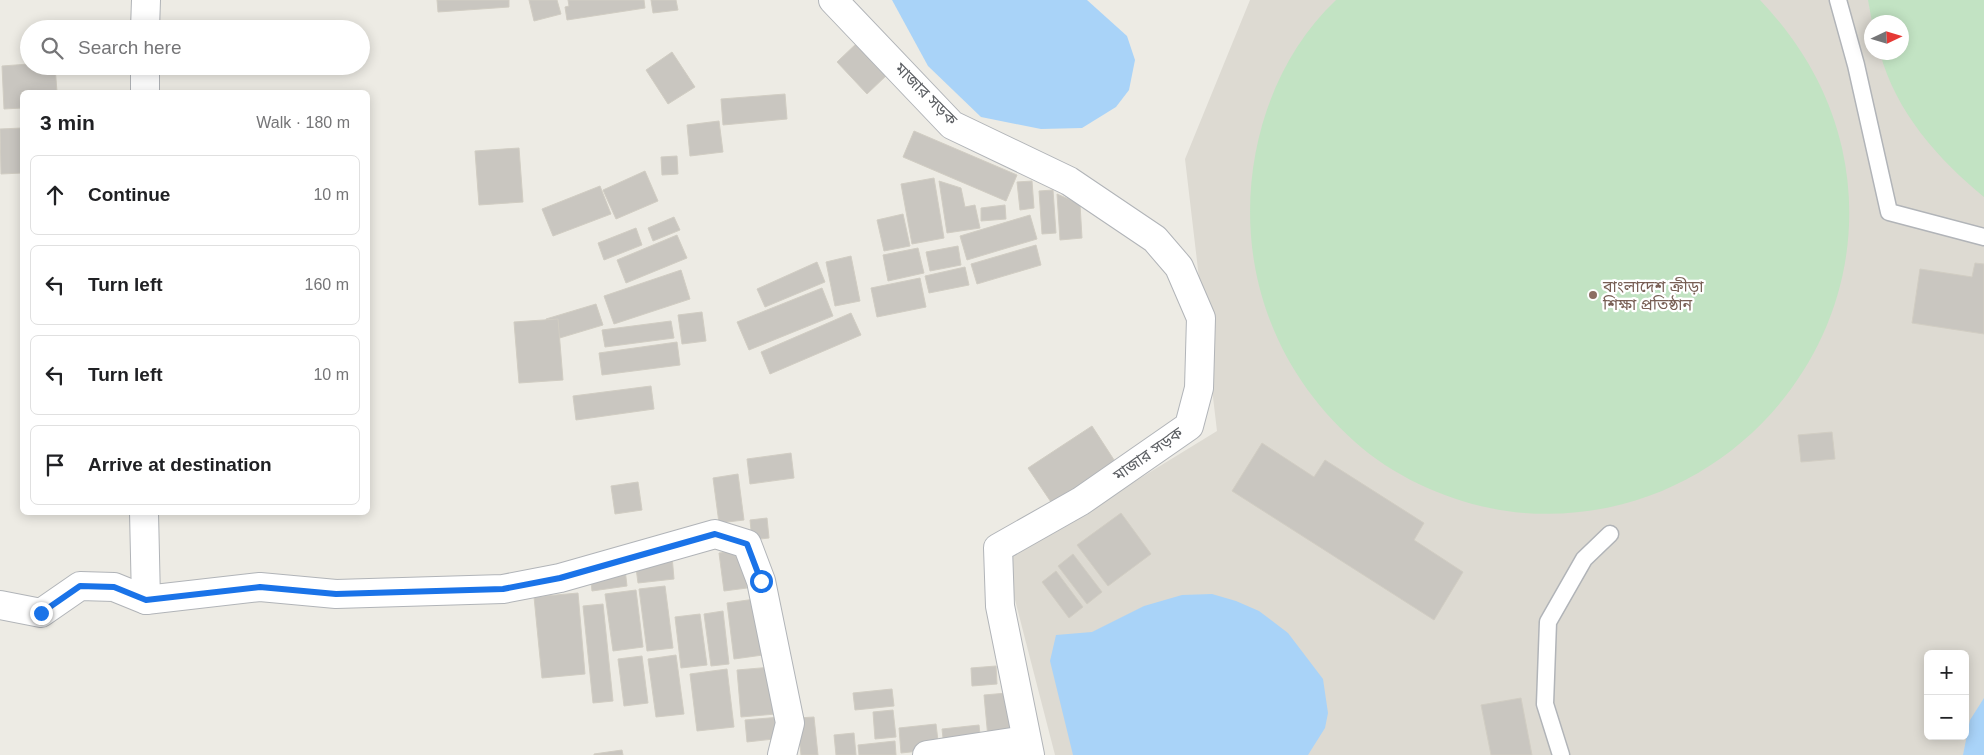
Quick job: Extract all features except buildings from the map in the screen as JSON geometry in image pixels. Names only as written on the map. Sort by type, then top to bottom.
[{"type":"street","points":[[145,20],[146,0]]},
{"type":"street","name":"মাজার সড়ক","points":[[833,0],[952,125],[1069,181],[1155,239],[1180,266],[1201,318],[1198,388],[1189,426],[1081,501],[998,548],[1000,606],[1028,748]]},
{"type":"street","points":[[145,75],[145,90]]},
{"type":"street","points":[[144,515],[146,600]]},
{"type":"street","points":[[0,605],[41,613],[80,586],[114,587],[146,600],[260,587],[336,594],[503,589],[560,578],[715,534],[747,544],[761,581],[790,723],[782,755]]},
{"type":"street","points":[[927,755],[1028,748]]},
{"type":"lane","points":[[1838,0],[1856,65],[1890,212],[1984,237]]},
{"type":"lane","points":[[1561,755],[1545,704],[1548,622],[1584,559],[1610,534]]},
{"type":"shaded area","name":"বাংলাদেশ ক্রীড়া শিক্ষা প্রতিষ্ঠান","points":[[1250,0],[1984,0],[1984,755],[1055,755],[1005,561],[1217,431],[1185,159]]},
{"type":"green space","points":[[1336,0],[1760,0],[1800,50],[1821,87],[1842,148],[1849,221],[1839,290],[1813,354],[1775,410],[1724,456],[1664,490],[1597,510],[1524,513],[1481,506],[1459,500],[1418,484],[1398,473],[1362,448],[1341,429],[1322,409],[1306,387],[1278,340],[1260,288],[1254,261],[1250,226],[1255,155],[1264,120],[1276,87],[1292,55],[1312,26]]},
{"type":"green space","points":[[1868,0],[1984,0],[1984,197],[1951,167],[1921,133],[1908,114],[1887,75],[1882,60],[1909,60],[1909,15],[1871,15]]},
{"type":"water","points":[[892,0],[1087,0],[1127,36],[1135,60],[1129,90],[1116,107],[1082,128],[1041,129],[981,117],[928,66]]},
{"type":"water","points":[[1212,594],[1236,601],[1259,611],[1288,633],[1323,679],[1328,713],[1325,728],[1308,755],[1073,755],[1050,661],[1056,635],[1092,632],[1144,606],[1182,595]]},
{"type":"water","points":[[1984,698],[1984,755],[1963,755],[1966,740],[1969,740],[1970,720]]},
{"type":"place","name":"বাংলাদেশ ক্রীড়া শিক্ষা প্রতিষ্ঠান","points":[[1593,295]]},
{"type":"route","points":[[41,613],[80,586],[114,587],[146,600],[260,587],[336,594],[503,589],[560,578],[715,534],[747,544],[761,581]]}]
